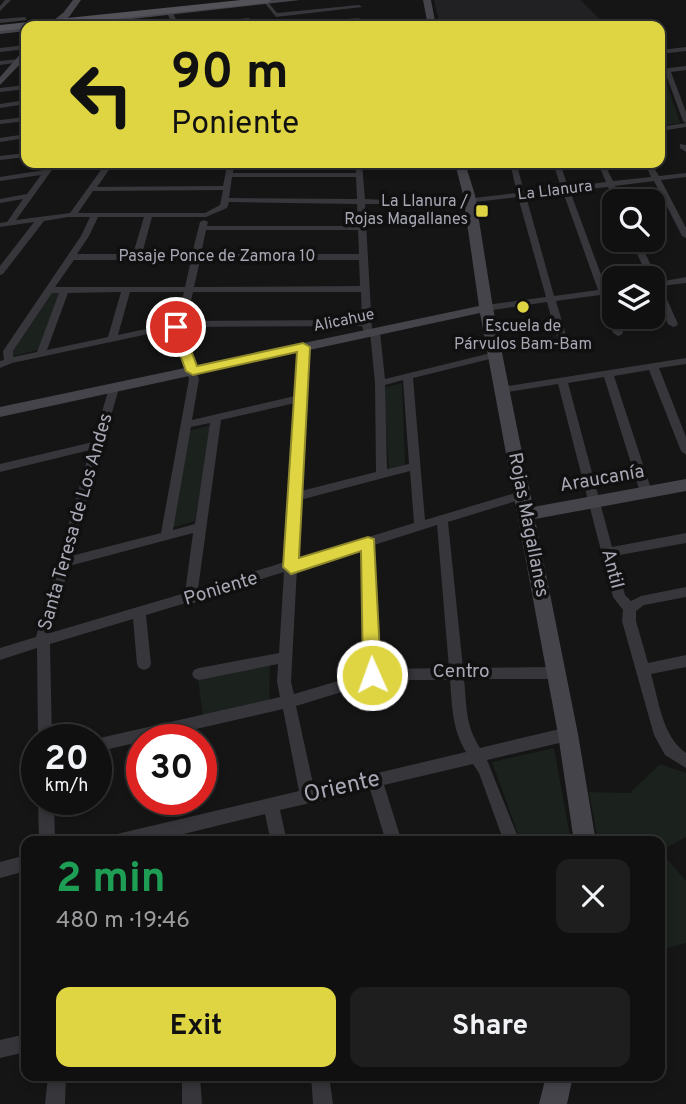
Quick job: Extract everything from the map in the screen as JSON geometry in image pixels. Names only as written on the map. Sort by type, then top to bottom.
[{"type":"main road","points":[[89,21],[266,2]]},
{"type":"main road","points":[[36,21],[66,15],[238,3]]},
{"type":"main road","points":[[0,22],[21,24]]},
{"type":"main road","points":[[0,30],[21,24]]},
{"type":"street","points":[[0,9],[8,0]]},
{"type":"street","points":[[58,21],[78,0]]},
{"type":"street","points":[[115,21],[238,3],[296,0]]},
{"type":"street","points":[[354,0],[359,8],[359,21]]},
{"type":"street","points":[[427,0],[431,21]]},
{"type":"street","points":[[266,2],[276,15],[359,8]]},
{"type":"street","points":[[238,3],[249,20],[239,21]]},
{"type":"street","points":[[170,13],[174,21]]},
{"type":"street","points":[[665,49],[686,47]]},
{"type":"street","points":[[0,50],[21,48]]},
{"type":"street","points":[[2,78],[21,59]]},
{"type":"street","points":[[0,63],[19,61]]},
{"type":"street","points":[[665,71],[686,68]]},
{"type":"street","points":[[665,76],[686,123],[665,127]]},
{"type":"street","points":[[0,90],[21,88]]},
{"type":"street","points":[[0,106],[21,104]]},
{"type":"street","points":[[0,122],[21,120]]},
{"type":"street","points":[[0,140],[21,137]]},
{"type":"street","points":[[0,158],[21,156]]},
{"type":"street","points":[[10,223],[49,168]]},
{"type":"street","points":[[72,215],[106,168]]},
{"type":"street","points":[[0,225],[72,215],[206,215],[223,208],[230,168]]},
{"type":"street","points":[[359,168],[365,289],[369,330],[380,383],[382,475]]},
{"type":"street","points":[[514,168],[562,342]]},
{"type":"street","points":[[558,168],[602,289]]},
{"type":"street","points":[[603,168],[612,189]]},
{"type":"street","points":[[650,168],[686,236]]},
{"type":"street","name":"Rojas Magallanes","points":[[461,169],[568,734],[584,836]]},
{"type":"street","points":[[0,179],[46,172]]},
{"type":"street","points":[[229,175],[360,175]]},
{"type":"street","name":"La Llanura","points":[[468,203],[686,175]]},
{"type":"street","points":[[91,189],[227,188]]},
{"type":"street","points":[[0,201],[29,196]]},
{"type":"street","points":[[225,200],[386,202]]},
{"type":"street","points":[[4,363],[8,351],[71,257],[95,215]]},
{"type":"street","points":[[137,257],[149,215]]},
{"type":"street","points":[[166,536],[193,371],[179,325],[190,290],[206,215]]},
{"type":"street","points":[[0,272],[41,219]]},
{"type":"street","points":[[203,228],[362,228]]},
{"type":"street","points":[[0,253],[17,250]]},
{"type":"street","name":"Pasaje Ponce de Zamora 10","points":[[71,257],[364,257]]},
{"type":"street","points":[[665,281],[686,280]]},
{"type":"street","points":[[48,290],[365,289]]},
{"type":"street","points":[[41,354],[64,290]]},
{"type":"street","points":[[112,340],[126,290]]},
{"type":"street","name":"Alicahue","points":[[0,412],[303,347],[369,330],[486,308],[602,292]]},
{"type":"street","points":[[665,307],[673,324]]},
{"type":"street","points":[[4,363],[179,325],[369,330]]},
{"type":"street","points":[[617,329],[618,333]]},
{"type":"street","points":[[303,347],[284,682],[308,796]]},
{"type":"street","points":[[380,383],[495,355]]},
{"type":"street","points":[[502,390],[686,361]]},
{"type":"street","points":[[653,367],[686,451]]},
{"type":"street","points":[[608,374],[646,492]]},
{"type":"street","points":[[408,377],[420,527]]},
{"type":"street","name":"Antil","points":[[562,381],[607,553],[621,600],[630,609],[628,617],[661,735],[670,750]]},
{"type":"street","name":"Santa Teresa de Los Andes","points":[[45,724],[43,643],[63,563],[114,388]]},
{"type":"street","points":[[185,425],[300,398]]},
{"type":"street","points":[[190,598],[216,418]]},
{"type":"street","points":[[1,471],[97,445]]},
{"type":"street","points":[[295,497],[415,466]]},
{"type":"street","name":"Araucanía","points":[[524,505],[594,502],[686,485]]},
{"type":"street","name":"Poniente","points":[[0,654],[442,520],[524,505]]},
{"type":"street","points":[[442,520],[462,729],[509,836]]},
{"type":"street","points":[[63,563],[200,527]]},
{"type":"street","points":[[607,553],[686,538]]},
{"type":"street","points":[[368,543],[372,675]]},
{"type":"street","points":[[630,609],[641,601],[686,592]]},
{"type":"street","points":[[139,614],[144,664]]},
{"type":"street","points":[[199,674],[286,657]]},
{"type":"street","points":[[643,670],[686,661]]},
{"type":"street","name":"Centro","points":[[112,741],[287,702],[372,675],[401,672],[556,673]]},
{"type":"street","name":"Oriente","points":[[170,835],[271,805],[568,734]]},
{"type":"street","points":[[670,750],[686,761]]},
{"type":"street","points":[[375,780],[392,836]]},
{"type":"street","points":[[271,805],[278,836]]},
{"type":"street","points":[[46,815],[47,836]]},
{"type":"street","points":[[0,870],[21,864]]},
{"type":"street","points":[[0,1049],[21,1044]]},
{"type":"street","points":[[55,1104],[57,1081]]},
{"type":"street","points":[[191,1081],[192,1104]]},
{"type":"street","points":[[321,1081],[323,1104]]},
{"type":"street","points":[[553,1104],[559,1081]]},
{"type":"shaded area","points":[[434,0],[581,0],[601,21],[439,21]]},
{"type":"shaded area","points":[[665,78],[680,123],[665,125]]},
{"type":"shaded area","points":[[52,293],[60,293],[38,350],[13,356],[11,354]]},
{"type":"shaded area","points":[[402,383],[405,465],[389,468],[383,388]]},
{"type":"shaded area","points":[[211,425],[195,521],[171,528],[189,431]]},
{"type":"shaded area","points":[[270,662],[269,702],[203,716],[198,679]]},
{"type":"shaded area","points":[[554,748],[570,836],[519,836],[492,762]]},
{"type":"shaded area","points":[[660,764],[686,773],[686,837],[665,848],[665,836],[597,836],[589,792],[630,793]]},
{"type":"shaded area","points":[[665,857],[686,881],[686,943],[665,949]]},
{"type":"place","name":"La Llanura / Rojas Magallanes","points":[[482,211]]},
{"type":"place","name":"Escuela de Párvulos Bam-Bam","points":[[523,307]]},
{"type":"route","points":[[176,327],[193,371],[303,347],[291,567],[368,543],[372,675]]}]
